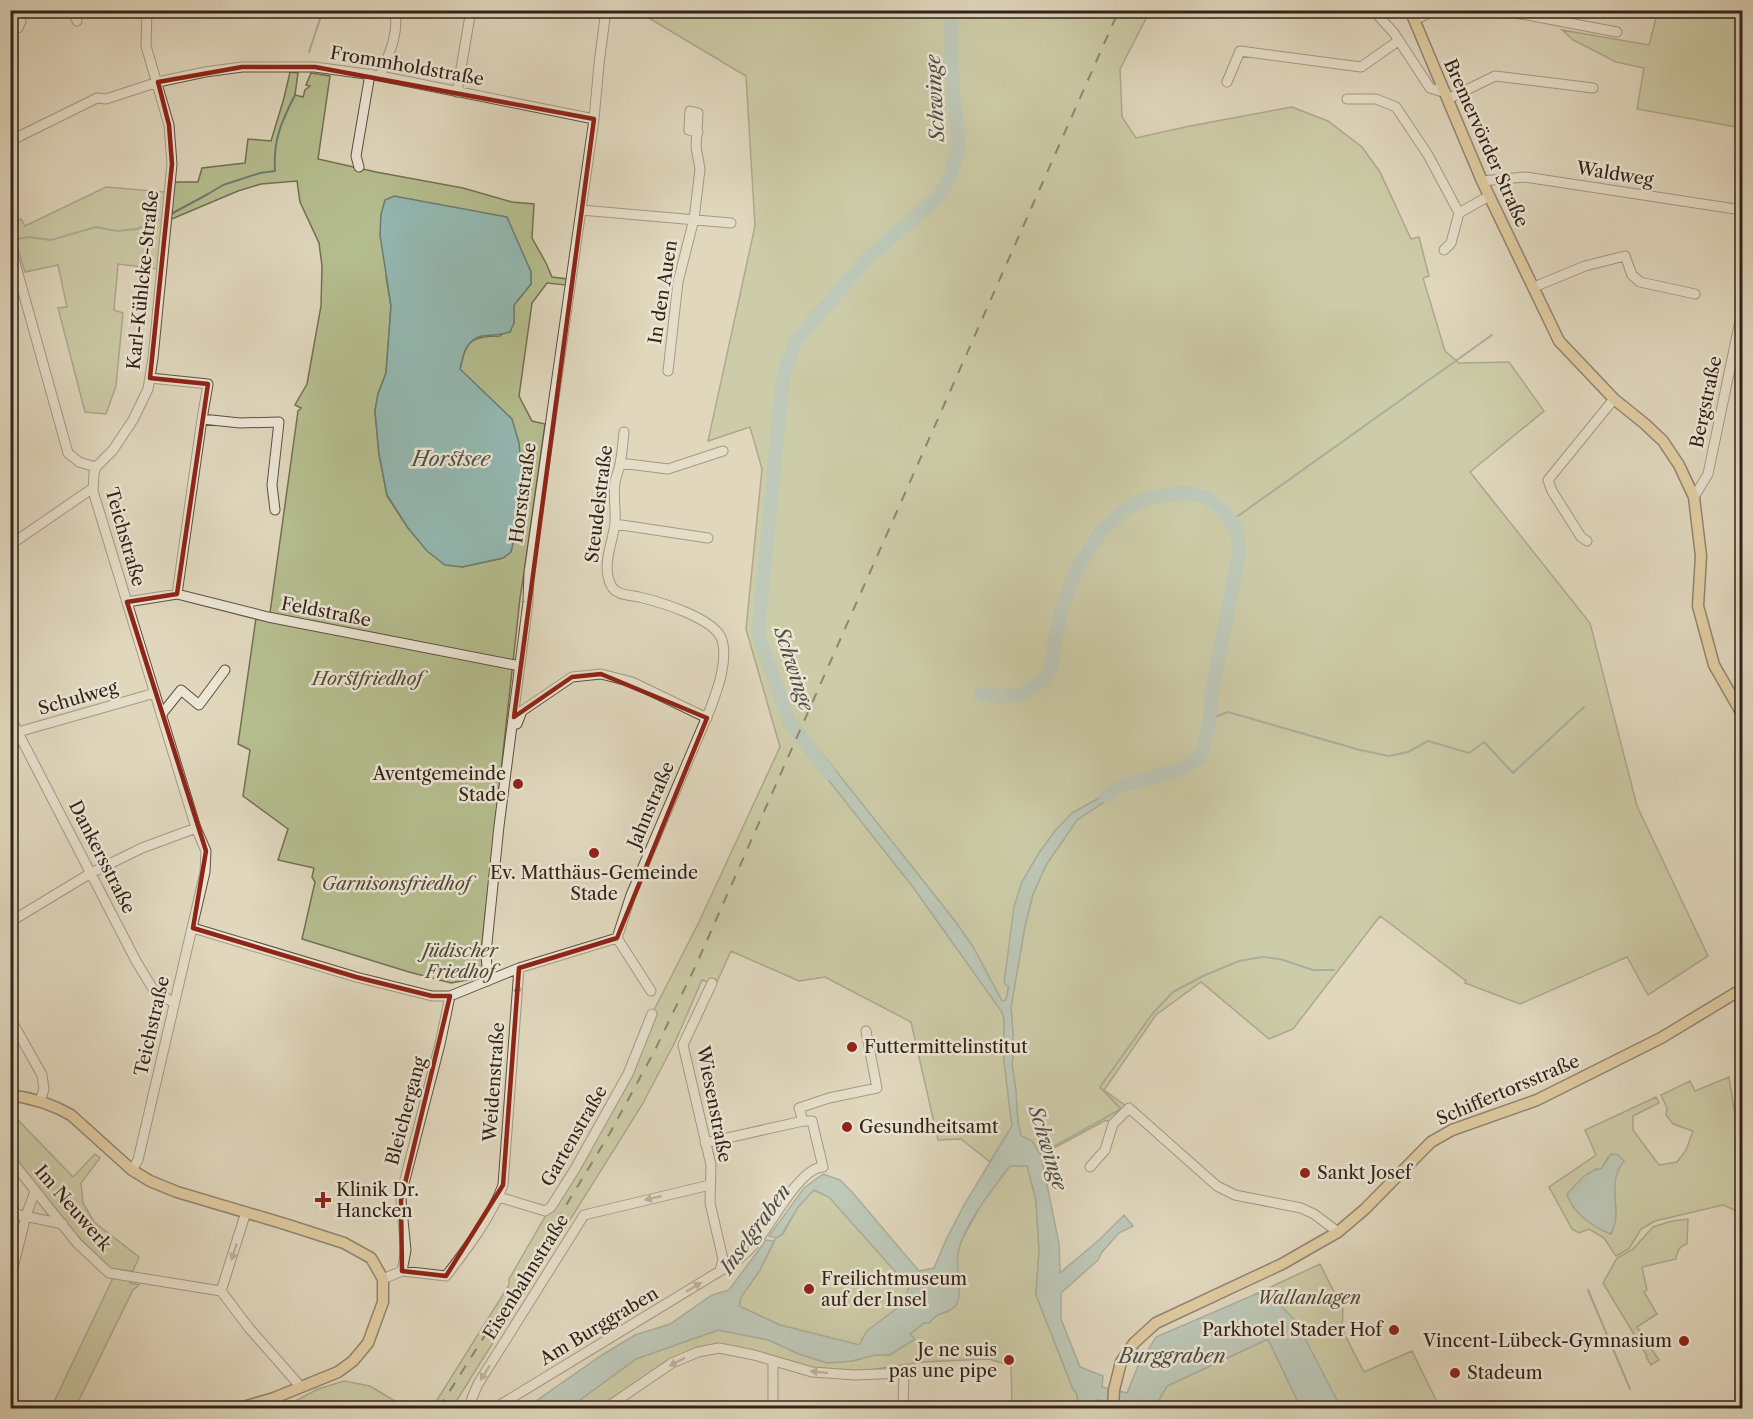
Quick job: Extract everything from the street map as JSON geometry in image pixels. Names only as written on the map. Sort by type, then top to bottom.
[{"type":"main road","name":"Bremervörder Straße","points":[[1412,15],[1482,182],[1559,341],[1614,399],[1663,441],[1679,465],[1694,497],[1701,556],[1698,606],[1714,665],[1743,714]]},
{"type":"main road","points":[[1726,999],[1735,987],[1743,982]]},
{"type":"main road","name":"Schiffertorsstraße","points":[[1113,1407],[1118,1371],[1126,1354],[1134,1343],[1156,1323],[1282,1264],[1338,1232],[1365,1209],[1431,1142],[1452,1130],[1537,1100],[1661,1038],[1743,989]]},
{"type":"main road","name":"Schiffertorsstraße","points":[[1726,999],[1743,994]]},
{"type":"main road","points":[[10,1095],[40,1101],[71,1115],[132,1170],[150,1180],[177,1192],[344,1243],[371,1258],[383,1279],[382,1302],[368,1343],[353,1361],[338,1372],[243,1408]]},
{"type":"main road","points":[[263,1408],[274,1398]]},
{"type":"street","points":[[72,10],[76,21]]},
{"type":"street","name":"Karl-Kühlcke-Straße","points":[[96,467],[113,450],[133,420],[148,389],[163,266],[172,164],[169,125],[146,46],[147,10]]},
{"type":"street","points":[[359,167],[356,156],[375,75],[395,39],[397,23],[395,10]]},
{"type":"street","points":[[457,92],[471,10]]},
{"type":"street","name":"Horststraße","points":[[488,981],[486,953],[499,826],[528,602],[529,573],[594,119],[606,10]]},
{"type":"street","points":[[1373,10],[1394,33],[1430,88],[1447,96],[1495,76],[1593,88]]},
{"type":"street","points":[[1412,15],[1436,10]]},
{"type":"street","points":[[1500,10],[1617,32]]},
{"type":"street","points":[[10,20],[21,21],[18,28],[10,30]]},
{"type":"street","points":[[1227,82],[1240,51],[1361,67],[1398,41]]},
{"type":"street","name":"Frommholdstraße","points":[[10,141],[97,98],[106,99],[158,82],[242,67],[315,67],[375,75],[594,119]]},
{"type":"street","points":[[1347,99],[1376,99],[1396,107],[1428,155],[1459,213],[1451,243],[1444,250]]},
{"type":"street","name":"In den Auen","points":[[668,371],[678,282],[693,219],[700,170],[696,147],[698,132]]},
{"type":"street","name":"Waldweg","points":[[1482,182],[1525,177],[1743,210]]},
{"type":"street","points":[[1459,213],[1489,196]]},
{"type":"street","name":"In den Auen","points":[[581,210],[731,223]]},
{"type":"street","name":"Teichstraße","points":[[10,245],[68,453],[79,462],[96,467],[93,488],[196,828],[206,851],[205,872],[193,928],[138,1160],[132,1170]]},
{"type":"street","points":[[1534,287],[1585,266],[1625,256],[1632,275],[1640,282],[1695,294]]},
{"type":"street","name":"Bergstraße","points":[[1694,497],[1708,474],[1743,311]]},
{"type":"street","points":[[150,378],[208,384],[177,594]]},
{"type":"street","points":[[1587,541],[1581,537],[1548,480],[1614,399]]},
{"type":"street","points":[[202,419],[240,423],[279,422],[272,485],[275,510]]},
{"type":"street","name":"Steudelstraße","points":[[624,432],[615,482],[615,524],[609,550],[607,577],[612,588],[617,592],[690,614],[711,626],[722,640],[719,685]]},
{"type":"street","points":[[620,463],[668,469],[723,451]]},
{"type":"street","points":[[10,545],[93,488]]},
{"type":"street","points":[[615,524],[708,538]]},
{"type":"street","name":"Feldstraße","points":[[127,602],[177,594],[268,617],[520,666]]},
{"type":"street","points":[[161,715],[181,690],[199,705],[225,670]]},
{"type":"street","points":[[511,741],[522,711],[572,677],[601,674],[632,682],[706,718]]},
{"type":"street","name":"Jahnstraße","points":[[617,938],[631,895],[719,685]]},
{"type":"street","name":"Schulweg","points":[[14,734],[154,693]]},
{"type":"street","name":"Dankersstraße","points":[[10,717],[14,734],[91,873],[136,961],[153,989],[174,1004]]},
{"type":"street","points":[[10,922],[91,873],[142,848],[196,828]]},
{"type":"street","points":[[193,928],[432,996],[450,996],[519,968],[617,938],[651,991]]},
{"type":"street","name":"Weidenstraße","points":[[499,1197],[503,1185],[519,968]]},
{"type":"street","name":"Wiesenstraße","points":[[712,983],[683,1045],[711,1166],[710,1203],[723,1259],[720,1271]]},
{"type":"street","name":"Bleichergang","points":[[402,1271],[406,1250],[401,1200],[403,1187],[441,1044],[450,996]]},
{"type":"street","name":"Gartenstraße","points":[[499,1197],[545,1211],[551,1207],[628,1074],[652,1014]]},
{"type":"street","points":[[10,1018],[42,1075],[44,1089],[40,1101]]},
{"type":"street","points":[[705,1143],[803,1121],[799,1108],[829,1098],[877,1088],[866,1031]]},
{"type":"street","points":[[1089,1167],[1105,1150],[1113,1124],[1129,1108],[1217,1186],[1235,1195],[1301,1208],[1314,1214],[1338,1232]]},
{"type":"street","name":"Am Burggraben","points":[[495,1408],[736,1263],[756,1242],[807,1173],[816,1167],[823,1167],[812,1121],[803,1121]]},
{"type":"street","name":"Im Neuwerk","points":[[10,1159],[77,1244],[109,1273],[221,1291]]},
{"type":"street","name":"Eisenbahnstraße","points":[[470,1408],[478,1384],[584,1215],[710,1185]]},
{"type":"street","points":[[10,1280],[34,1191]]},
{"type":"street","points":[[383,1279],[402,1271],[446,1276],[463,1254],[499,1197]]},
{"type":"street","points":[[246,1212],[221,1291],[249,1328],[300,1386]]},
{"type":"street","points":[[10,1213],[63,1224]]},
{"type":"street","points":[[606,1408],[672,1363],[698,1352],[719,1348],[773,1360],[812,1372],[855,1375],[904,1373],[903,1408]]},
{"type":"street","points":[[773,1360],[773,1408]]},
{"type":"highlighted area","points":[[242,67],[315,67],[594,119],[514,717],[572,677],[601,674],[707,718],[617,938],[519,968],[503,1185],[446,1276],[402,1271],[401,1200],[450,996],[432,996],[356,977],[193,928],[206,851],[127,602],[177,594],[208,384],[150,378],[172,164],[169,125],[158,82]]},
{"type":"green space","points":[[637,11],[1150,11],[1120,69],[1122,117],[1136,138],[1292,107],[1328,121],[1362,147],[1380,172],[1411,239],[1419,237],[1429,276],[1423,278],[1445,351],[1459,363],[1509,362],[1544,411],[1470,472],[1590,623],[1637,806],[1708,956],[1648,995],[1627,957],[1520,1004],[1465,983],[1466,981],[1380,916],[1293,1029],[1269,1039],[1201,982],[1156,1015],[1104,1090],[1129,1108],[1113,1124],[1106,1120],[1041,1155],[1032,1141],[1021,1136],[1012,1064],[1014,1050],[1011,1006],[1033,894],[1046,865],[1077,820],[1122,790],[1165,775],[1121,786],[1072,813],[1039,853],[1022,882],[1007,995],[1006,1000],[1002,1001],[973,947],[955,921],[821,753],[814,761],[913,887],[1002,1012],[1004,1061],[1012,1126],[990,1162],[961,1139],[938,1140],[911,1022],[825,977],[799,981],[731,951],[716,984],[702,980],[675,1042],[642,1105],[452,1408],[432,1408],[509,1285],[509,1279],[628,1074],[652,1014],[699,922],[780,747],[746,629],[762,469],[750,427],[708,441],[755,226],[746,76]]},
{"type":"green space","points":[[1658,11],[1742,11],[1742,128],[1637,109],[1644,68],[1616,62],[1573,40],[1562,30],[1649,45]]},
{"type":"green space","points":[[290,72],[298,73],[295,95],[303,97],[305,90],[310,86],[306,85],[311,73],[330,76],[318,159],[463,188],[512,202],[534,204],[532,238],[552,277],[567,279],[566,285],[547,283],[532,303],[519,396],[532,421],[545,424],[520,598],[481,953],[484,977],[451,983],[302,939],[315,882],[312,877],[314,868],[278,860],[288,829],[243,796],[250,750],[238,744],[256,618],[269,620],[298,411],[301,408],[295,405],[307,384],[321,306],[322,266],[319,243],[300,202],[297,181],[261,184],[238,191],[167,221],[174,182],[198,182],[202,168],[245,163],[248,139],[271,141]],"holes":[[[521,251],[531,272],[531,284],[514,305],[514,323],[500,336],[482,337],[471,342],[462,360],[460,370],[478,387],[523,489],[511,551],[503,558],[462,567],[408,528],[387,496],[379,454],[375,411],[378,394],[386,373],[391,306],[386,276]]]},
{"type":"green space","points":[[106,187],[165,192],[159,269],[118,264],[114,310],[123,313],[116,386],[106,414],[85,412],[58,308],[67,307],[58,265],[25,272],[17,246],[11,245],[11,223],[21,219],[25,226]]},
{"type":"green space","points":[[1729,1077],[1742,1160],[1742,1213],[1723,1205],[1655,1221],[1641,1229],[1629,1249],[1616,1256],[1604,1238],[1589,1229],[1579,1233],[1572,1229],[1549,1187],[1596,1155],[1585,1130],[1656,1097],[1659,1103],[1633,1116],[1633,1130],[1659,1165],[1677,1162],[1686,1150],[1693,1131],[1673,1124],[1666,1115],[1667,1108],[1661,1095],[1690,1081],[1695,1091]],"holes":[[[1608,1157],[1623,1161],[1616,1171],[1614,1181],[1616,1215],[1610,1234],[1583,1218],[1595,1169],[1601,1169]]]},
{"type":"green space","points":[[11,1102],[18,1120],[73,1177],[95,1154],[100,1158],[81,1183],[83,1203],[94,1222],[139,1257],[133,1271],[111,1269],[65,1224],[11,1155]]},
{"type":"green space","points":[[1010,1166],[1027,1166],[1036,1200],[1039,1251],[1036,1295],[1077,1394],[1078,1408],[1012,1408],[1011,1366],[989,1359],[922,1362],[850,1373],[803,1370],[721,1351],[666,1361],[602,1408],[569,1408],[636,1359],[718,1330],[769,1340],[799,1354],[827,1363],[852,1361],[875,1355],[890,1355],[914,1339],[910,1334],[924,1323],[929,1323],[937,1315],[947,1312],[960,1243],[984,1200]]},
{"type":"green space","points":[[813,1190],[829,1197],[910,1288],[903,1304],[867,1331],[859,1345],[780,1325],[739,1306],[741,1297],[760,1270],[776,1238],[783,1234],[798,1207]]},
{"type":"green space","points":[[1688,1219],[1687,1244],[1679,1250],[1676,1259],[1642,1267],[1647,1290],[1644,1292],[1657,1314],[1637,1327],[1659,1360],[1651,1365],[1603,1283],[1617,1258],[1632,1250],[1653,1227]]},
{"type":"green space","name":"Wallanlagen","points":[[1320,1264],[1343,1310],[1342,1329],[1364,1372],[1412,1351],[1440,1408],[1341,1408],[1324,1377],[1269,1296],[1256,1294]]},
{"type":"green space","points":[[113,1278],[131,1280],[130,1283],[139,1285],[133,1290],[75,1408],[51,1408]]},
{"type":"green space","points":[[1268,1339],[1301,1408],[1154,1408],[1167,1386]]},
{"type":"green space","points":[[344,1381],[370,1386],[395,1401],[390,1408],[282,1408],[318,1389]]},
{"type":"water","name":"Horstsee","points":[[394,196],[507,217],[531,272],[531,284],[514,305],[514,323],[510,332],[482,336],[472,340],[466,348],[460,369],[512,419],[519,443],[523,489],[511,552],[503,558],[462,567],[445,565],[427,551],[408,528],[387,495],[379,454],[375,411],[378,394],[386,373],[391,306],[380,235],[381,214],[385,200]]},
{"type":"water","name":"Burggraben","points":[[821,752],[955,921],[973,947],[1002,1001],[1006,1000],[1009,987],[1004,983],[1014,907],[1022,882],[1055,831],[1072,813],[1121,786],[1178,770],[1122,790],[1077,820],[1046,865],[1033,894],[1025,926],[1011,1007],[1014,1050],[1012,1064],[1021,1136],[1032,1141],[1041,1155],[1059,1244],[1060,1273],[1124,1215],[1133,1226],[1119,1233],[1098,1260],[1061,1293],[1061,1319],[1080,1367],[1103,1376],[1102,1387],[1127,1393],[1138,1366],[1156,1337],[1256,1294],[1269,1296],[1296,1321],[1341,1408],[1301,1408],[1268,1339],[1167,1386],[1154,1408],[1132,1408],[1130,1403],[1096,1400],[1094,1408],[1078,1408],[1077,1394],[1036,1295],[1039,1251],[1036,1200],[1027,1166],[1010,1166],[979,1208],[965,1232],[957,1260],[959,1294],[956,1305],[936,1316],[929,1323],[924,1323],[910,1334],[915,1339],[890,1355],[875,1355],[852,1361],[827,1363],[799,1354],[769,1340],[718,1330],[636,1359],[569,1408],[526,1408],[635,1335],[670,1324],[712,1295],[729,1290],[766,1240],[774,1241],[760,1270],[741,1297],[739,1306],[780,1325],[859,1345],[867,1331],[903,1304],[909,1287],[829,1197],[814,1190],[798,1207],[782,1234],[776,1238],[769,1236],[804,1188],[823,1174],[840,1180],[852,1192],[919,1271],[934,1268],[964,1205],[1012,1126],[1004,1061],[1002,1012],[913,887],[814,762]]},
{"type":"water","points":[[1611,1154],[1618,1155],[1624,1161],[1615,1180],[1616,1218],[1610,1234],[1578,1213],[1567,1194],[1586,1175],[1601,1169]]},
{"type":"waterway","points":[[309,52],[322,13],[339,15],[341,10]]},
{"type":"waterway","name":"Schwinge","points":[[829,773],[789,721],[758,633],[783,378],[796,340],[868,258],[938,197],[951,175],[959,144],[953,95],[950,10]]},
{"type":"waterway","points":[[171,214],[223,185],[260,173],[275,171],[275,150],[279,132],[295,95]]},
{"type":"waterway","points":[[17,239],[29,237],[51,240],[96,227],[117,231],[137,229],[158,220]]},
{"type":"waterway","points":[[1231,521],[1492,335]]},
{"type":"waterway","points":[[980,694],[1002,697],[1021,694],[1043,681],[1051,668],[1062,609],[1075,572],[1100,533],[1125,509],[1146,499],[1187,493],[1206,497],[1225,512],[1235,527],[1240,548],[1211,698],[1209,728],[1200,757],[1178,770],[1121,786],[1106,796]]},
{"type":"waterway","points":[[1210,719],[1228,712],[1360,750],[1389,756],[1408,752],[1428,741],[1469,753],[1484,742],[1513,773],[1584,707]]},
{"type":"waterway","points":[[1040,1154],[1121,1109],[1100,1087],[1153,1013],[1173,992],[1239,961],[1262,957],[1280,959],[1313,970],[1334,970]]},
{"type":"waterway","points":[[1588,1290],[1630,1389]]},
{"type":"railway","points":[[439,1408],[610,1133],[655,1050],[696,965],[1119,10]]},
{"type":"place","name":"Aventgemeinde Stade","points":[[518,784]]},
{"type":"place","name":"Ev. Matthäus-Gemeinde Stade","points":[[594,853]]},
{"type":"place","name":"Futtermittelinstitut","points":[[852,1047]]},
{"type":"place","name":"Gesundheitsamt","points":[[847,1127]]},
{"type":"place","name":"Sankt Josef","points":[[1305,1173]]},
{"type":"place","name":"Klinik Dr. Hancken","points":[[323,1200]]},
{"type":"place","name":"Freilichtmuseum auf der Insel","points":[[809,1289]]},
{"type":"place","name":"Parkhotel Stader Hof","points":[[1394,1330]]},
{"type":"place","name":"Vincent-Lübeck-Gymnasium","points":[[1684,1341]]},
{"type":"place","name":"Je ne suis pas une pipe","points":[[1009,1360]]},
{"type":"place","name":"Stadeum","points":[[1455,1373]]},
{"type":"park label","name":"Horstfriedhof","points":[[367,679]]},
{"type":"park label","name":"Garnisonsfriedhof","points":[[396,884]]},
{"type":"park label","name":"Jüdischer Friedhof","points":[[460,961]]},
{"type":"water label","name":"Inselgraben","points":[[755,1229]]}]
